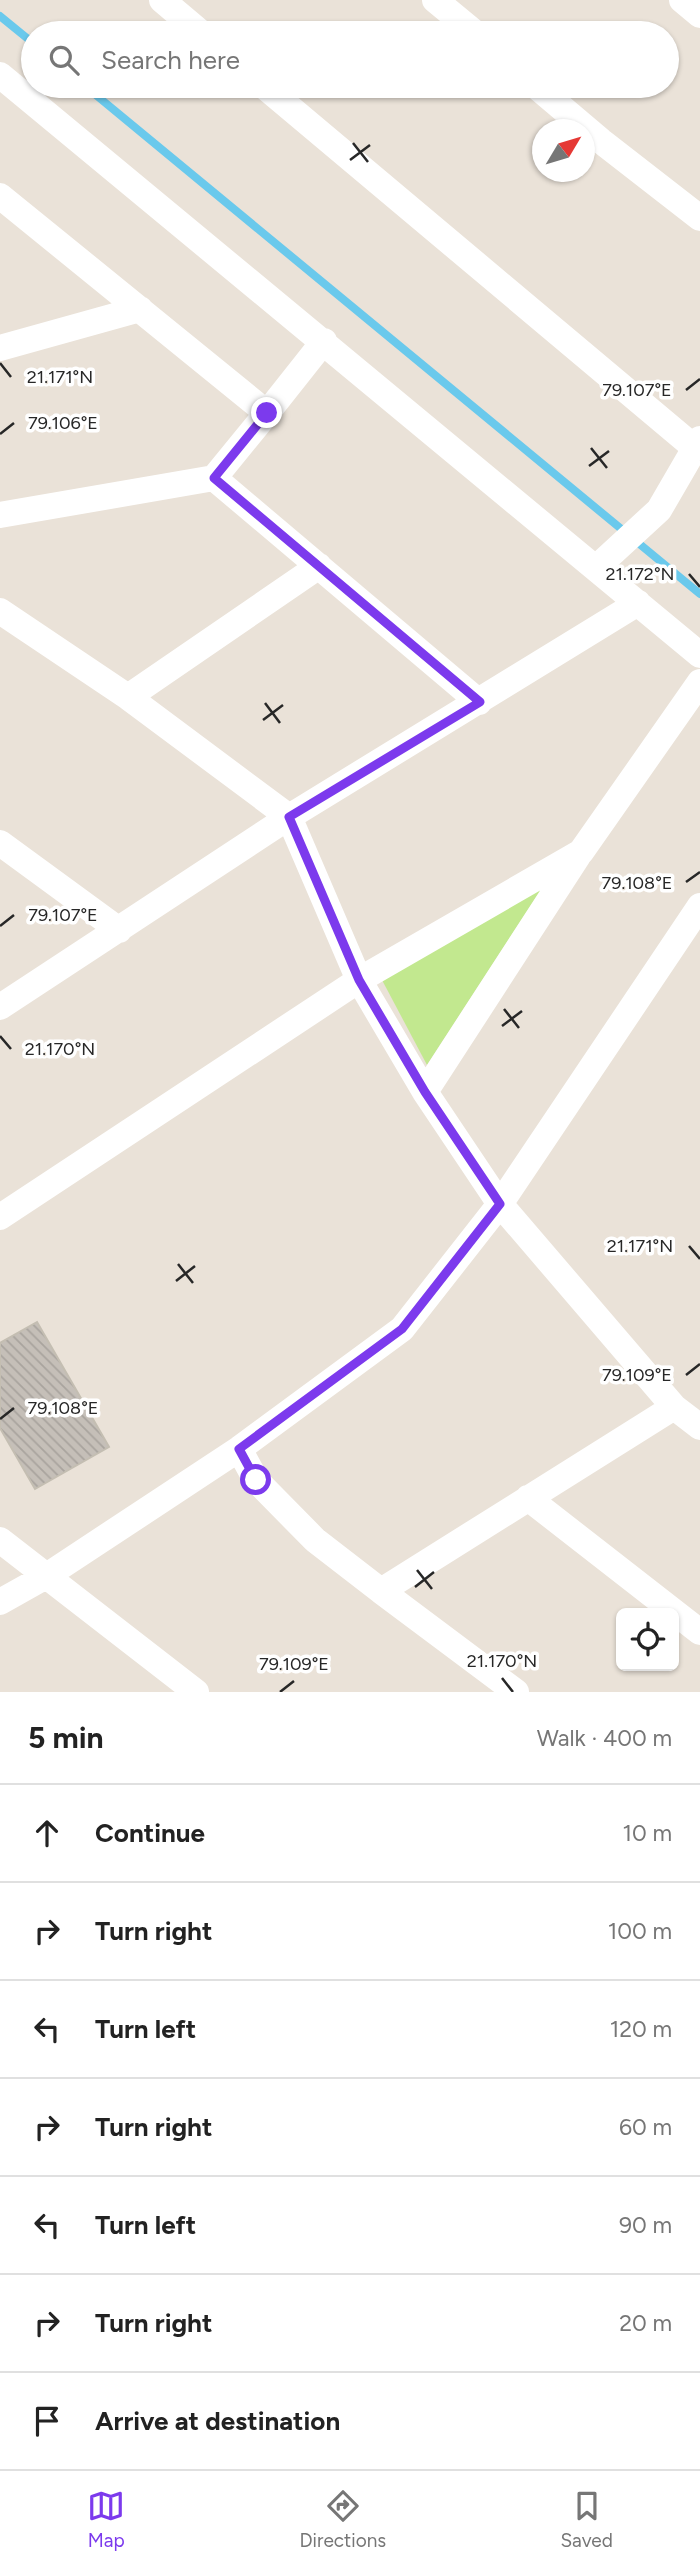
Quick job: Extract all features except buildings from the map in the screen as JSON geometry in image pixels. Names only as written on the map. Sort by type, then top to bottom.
[{"type":"street","points":[[162,0],[187,21]]},
{"type":"street","points":[[435,0],[460,21]]},
{"type":"street","points":[[682,0],[700,15]]},
{"type":"street","points":[[0,75],[21,92]]},
{"type":"street","points":[[28,98],[700,655]]},
{"type":"street","points":[[279,98],[697,444],[659,510],[596,568]]},
{"type":"street","points":[[550,98],[700,218]]},
{"type":"street","points":[[0,196],[267,413]]},
{"type":"street","points":[[0,348],[140,309]]},
{"type":"street","points":[[0,515],[214,478],[324,341]]},
{"type":"street","points":[[214,478],[480,702]]},
{"type":"street","points":[[128,697],[319,566]]},
{"type":"street","points":[[0,1007],[289,817],[638,603]]},
{"type":"street","points":[[0,611],[128,697],[289,817],[359,980],[425,1092],[500,1204],[674,1407],[700,1427]]},
{"type":"street","points":[[425,1092],[581,852],[700,682]]},
{"type":"street","points":[[0,843],[119,930]]},
{"type":"street","points":[[0,1217],[359,980],[581,852]]},
{"type":"street","points":[[0,1602],[48,1575],[239,1449],[402,1329],[500,1204],[700,906]]},
{"type":"street","points":[[381,1591],[674,1407]]},
{"type":"street","points":[[239,1449],[256,1480],[315,1540],[516,1692]]},
{"type":"street","points":[[528,1499],[700,1632]]},
{"type":"street","points":[[0,1540],[195,1692]]},
{"type":"green space","points":[[544,885],[427,1065],[382,980]]},
{"type":"waterway","points":[[0,16],[21,33]]},
{"type":"waterway","points":[[100,98],[700,594]]},
{"type":"route","points":[[256,1480],[239,1449],[402,1329],[500,1204],[425,1092],[359,980],[289,817],[480,702],[214,478],[267,413]]}]
